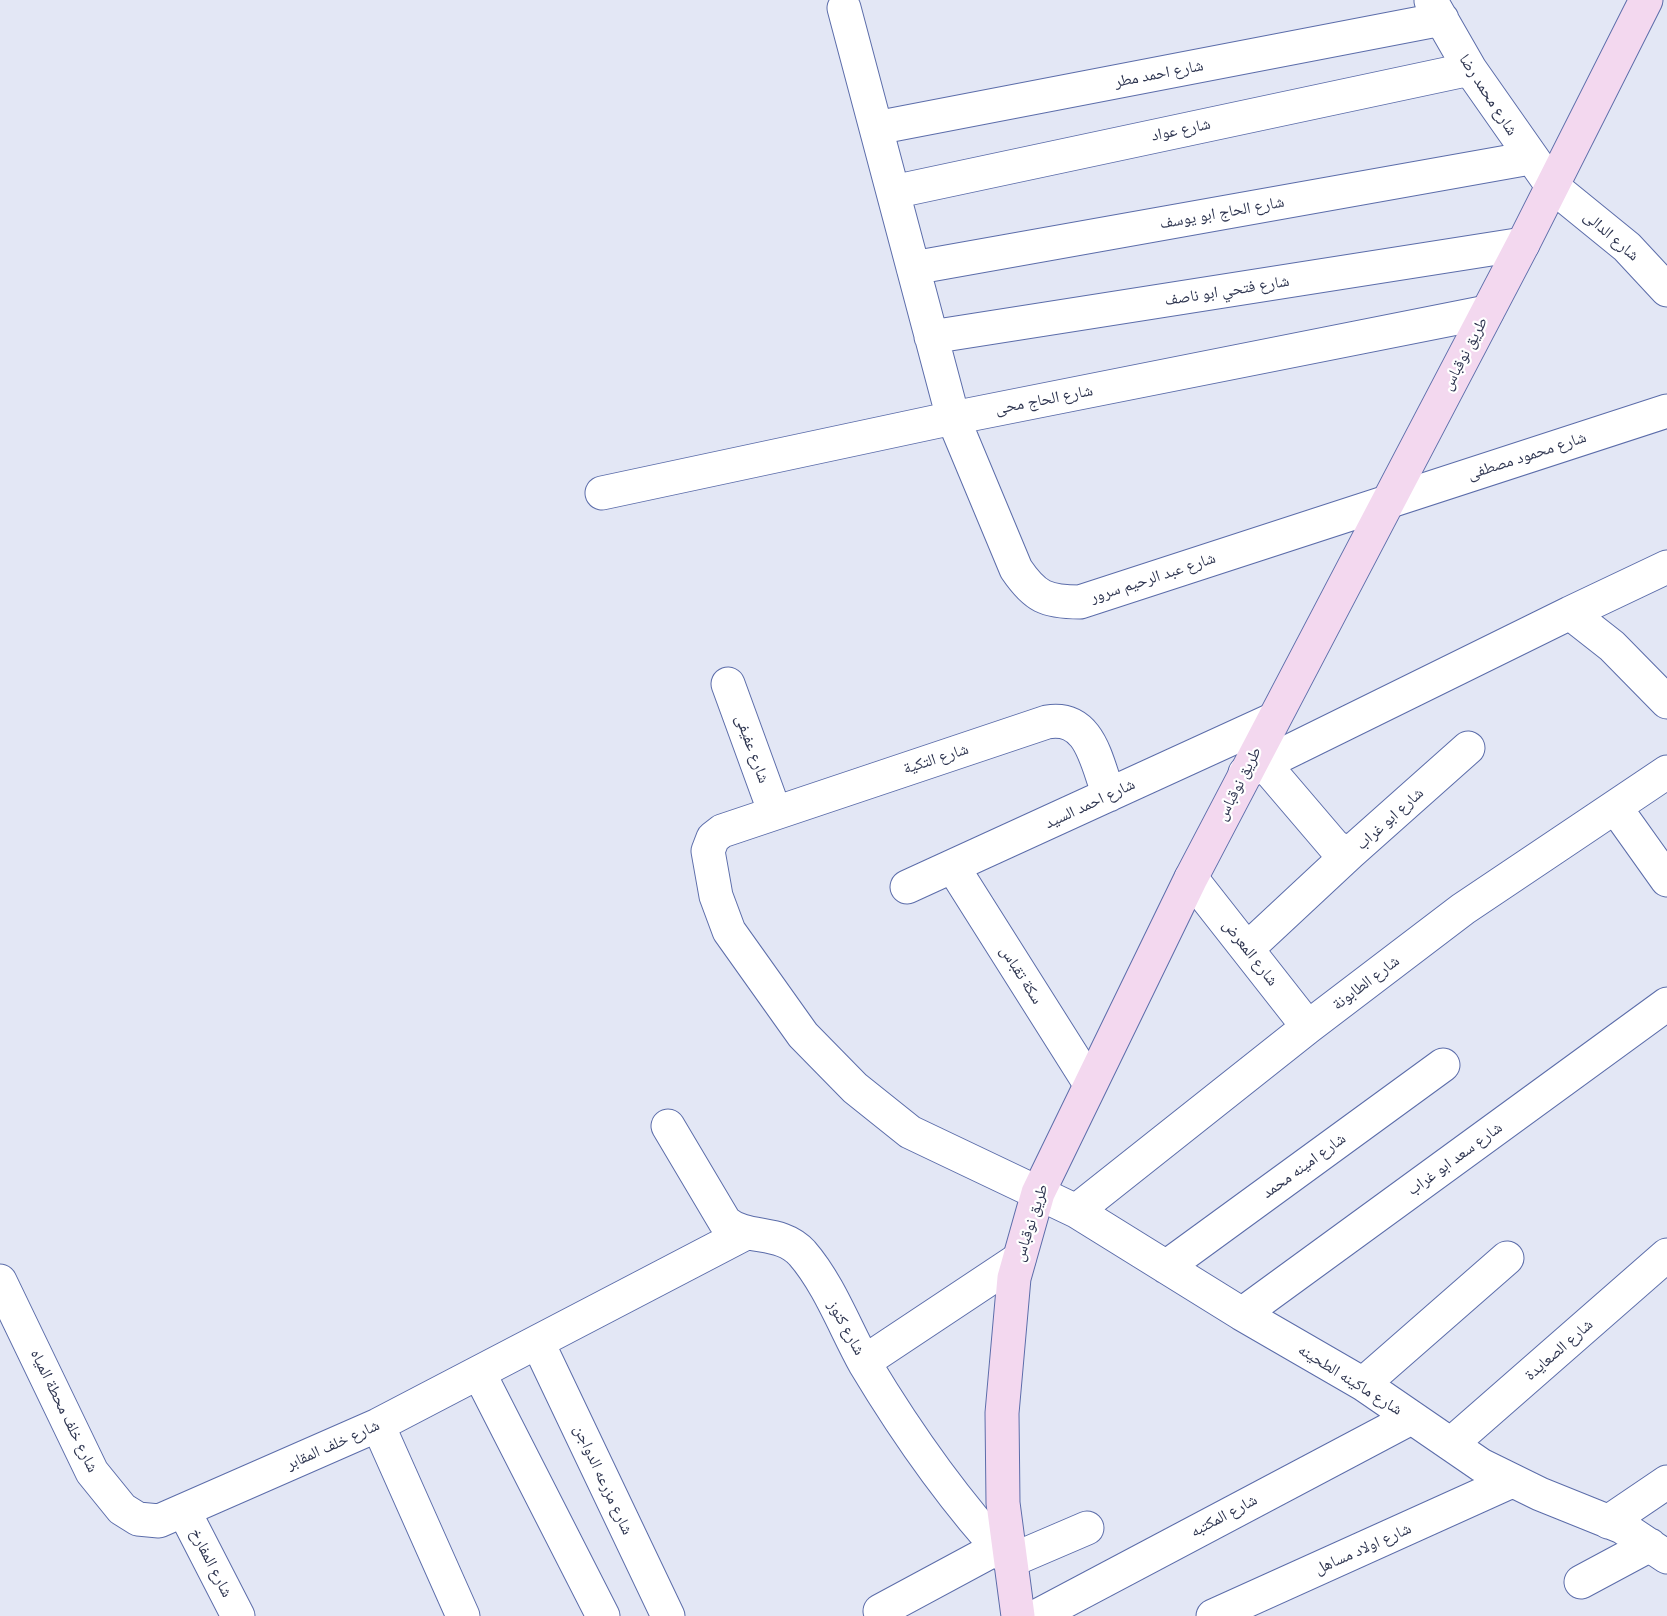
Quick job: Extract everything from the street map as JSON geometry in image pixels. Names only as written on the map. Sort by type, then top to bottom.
[{"type":"street","name":"طريق نوقباس","points":[[1018,1616],[1004,1554],[1002,1413],[1007,1334],[1014,1278],[1038,1193],[1191,878],[1255,769],[1272,720],[1523,244],[1646,0]]},
{"type":"street","points":[[844,8],[953,418]]},
{"type":"street","name":"شارع محمد رضا","points":[[1436,10],[1470,69],[1530,158],[1552,186]]},
{"type":"street","name":"شارع احمد مطر","points":[[876,128],[1436,10]]},
{"type":"street","name":"شارع عواد","points":[[892,192],[1470,69]]},
{"type":"street","name":"شارع الحاج ابو يوسف","points":[[913,268],[1530,158]]},
{"type":"street","name":"شارع الدالى","points":[[1552,186],[1627,247],[1667,290]]},
{"type":"street","name":"شارع فتحي ابو ناصف","points":[[931,338],[1523,244]]},
{"type":"street","name":"شارع الحاج محى","points":[[602,493],[953,418],[1487,312]]},
{"type":"street","name":"شارع محمود مصطفى","points":[[1387,501],[1667,411]]},
{"type":"street","name":"شارع عبد الرحيم سرور","points":[[953,418],[1016,569],[1030,590],[1054,602],[1080,602],[1387,501]]},
{"type":"street","points":[[1255,769],[1667,567]]},
{"type":"street","points":[[1570,613],[1612,646],[1667,702]]},
{"type":"street","name":"شارع عفيفى","points":[[728,684],[775,813]]},
{"type":"street","name":"شارع التكية","points":[[722,831],[1047,722],[1063,720],[1080,728],[1087,739],[1109,795]]},
{"type":"street","name":"شارع احمد السيد","points":[[907,887],[1272,720]]},
{"type":"street","name":"شارع ابو غراب","points":[[1255,769],[1335,847],[1350,853],[1468,748]]},
{"type":"street","name":"شارع الطابونة","points":[[1076,1211],[1308,1027],[1463,909],[1667,771]]},
{"type":"street","points":[[1615,807],[1667,880]]},
{"type":"street","name":"شارع ماكينه الطحينه","points":[[722,831],[713,838],[708,851],[716,896],[729,931],[802,1035],[855,1088],[910,1132],[1076,1211],[1242,1314],[1363,1384],[1411,1418],[1512,1481],[1608,1521],[1659,1551]]},
{"type":"street","points":[[1247,949],[1350,853]]},
{"type":"street","name":"سكة تقباس","points":[[953,867],[1090,1084]]},
{"type":"street","name":"شارع المعرض","points":[[1191,878],[1308,1027]]},
{"type":"street","name":"شارع سعد ابو غراب","points":[[1242,1314],[1667,1004]]},
{"type":"street","name":"شارع امينه محمد","points":[[1166,1267],[1443,1065]]},
{"type":"street","name":"شارع كنوز","points":[[668,1126],[715,1209],[734,1230],[779,1238],[801,1253],[813,1269],[864,1362],[922,1453],[974,1523],[1004,1554]]},
{"type":"street","name":"شارع خلف المقابر","points":[[184,1510],[378,1425],[746,1233]]},
{"type":"street","name":"شارع الصعايدة","points":[[1451,1444],[1667,1255]]},
{"type":"street","points":[[1363,1384],[1507,1258]]},
{"type":"street","points":[[864,1362],[1019,1259]]},
{"type":"street","name":"شارع خلف محطة المياه","points":[[0,1281],[92,1472],[109,1496],[138,1519],[159,1521],[184,1510]]},
{"type":"street","name":"شارع مزرعه الدواجن","points":[[538,1343],[668,1616]]},
{"type":"street","points":[[479,1373],[603,1616]]},
{"type":"street","name":"شارع المكتبه","points":[[1037,1616],[1411,1418]]},
{"type":"street","points":[[378,1425],[463,1616]]},
{"type":"street","name":"شارع اولاد مساهل","points":[[1213,1616],[1512,1481]]},
{"type":"street","points":[[1608,1521],[1667,1482]]},
{"type":"street","name":"شارع المفارخ","points":[[184,1510],[238,1616]]},
{"type":"street","points":[[880,1611],[1004,1554],[1087,1528]]},
{"type":"street","points":[[1581,1582],[1659,1551]]}]
